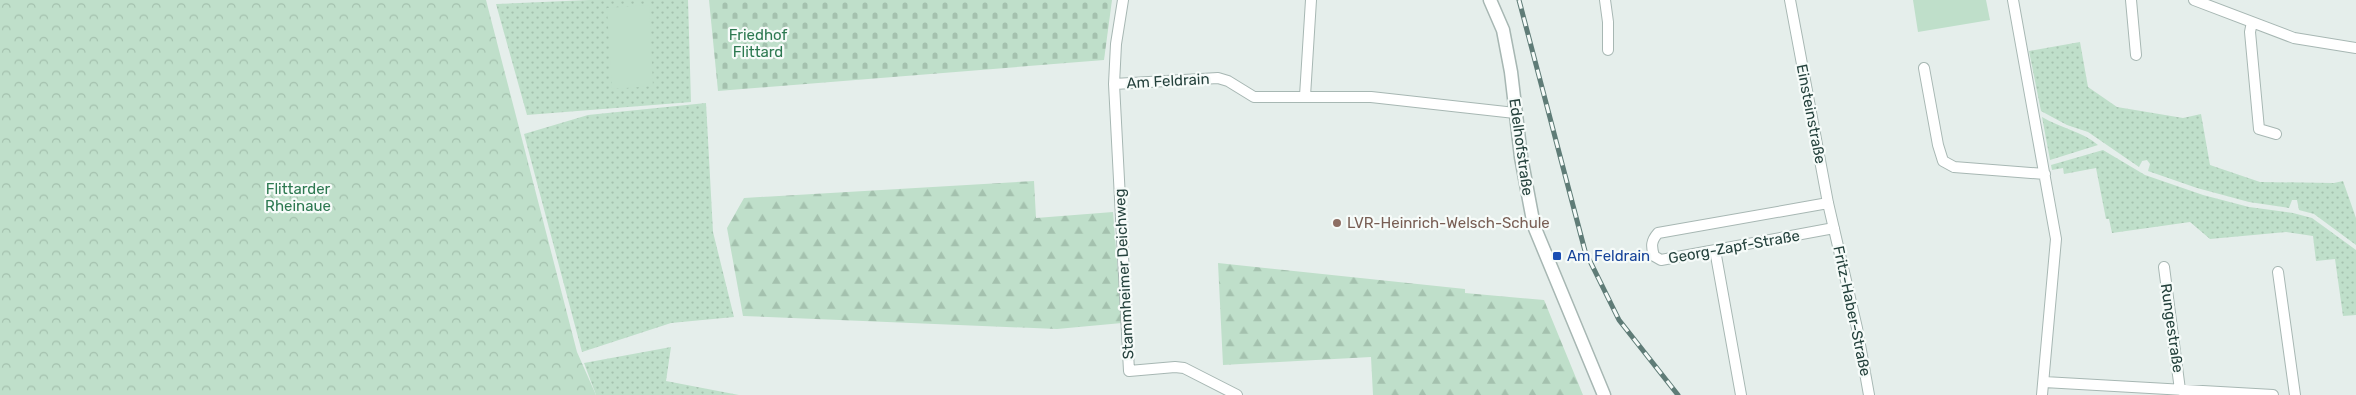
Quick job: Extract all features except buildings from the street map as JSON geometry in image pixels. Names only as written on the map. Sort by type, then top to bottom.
[{"type":"street","name":"Stammheimer Deichweg","points":[[1123,0],[1114,84],[1130,370],[1184,368],[1237,395]]},
{"type":"street","points":[[1305,96],[1311,0]]},
{"type":"street","name":"Edelhofstraße","points":[[1490,0],[1503,30],[1511,72],[1521,156],[1534,226],[1604,395]]},
{"type":"street","points":[[1605,0],[1608,22],[1608,50]]},
{"type":"street","name":"Einsteinstraße","points":[[1790,0],[1834,228]]},
{"type":"street","points":[[2013,0],[2056,239],[2042,395]]},
{"type":"street","points":[[2131,0],[2136,56]]},
{"type":"street","points":[[2194,0],[2310,42],[2356,48]]},
{"type":"street","points":[[2252,22],[2250,32],[2258,129],[2276,134]]},
{"type":"street","points":[[1924,68],[1938,145],[1943,161],[1954,167],[2045,174]]},
{"type":"street","name":"Am Feldrain","points":[[1114,84],[1218,78],[1228,81],[1254,97],[1371,97],[1515,113]]},
{"type":"street","name":"Georg-Zapf-Straße","points":[[1828,203],[1658,233],[1652,240],[1651,248],[1654,256],[1662,260],[1834,228]]},
{"type":"street","name":"Fritz-Haber-Straße","points":[[1834,228],[1869,395]]},
{"type":"street","points":[[1716,250],[1741,395]]},
{"type":"street","name":"Rungestraße","points":[[2164,267],[2180,390]]},
{"type":"street","points":[[2278,272],[2296,395]]},
{"type":"street","name":"Rungestraße","points":[[2044,382],[2159,392],[2180,390],[2273,395]]},
{"type":"green space","name":"Flittarder Rheinaue","points":[[0,0],[486,0],[577,352],[596,395],[0,395]]},
{"type":"green space","points":[[589,0],[688,0],[691,102],[527,115],[496,4]]},
{"type":"green space","name":"Friedhof Flittard","points":[[709,0],[1112,0],[1104,60],[718,91]]},
{"type":"green space","points":[[1913,0],[1986,0],[1990,20],[1918,32]]},
{"type":"green space","points":[[649,5],[653,86],[612,89],[607,8]]},
{"type":"green space","points":[[2080,42],[2088,87],[2117,107],[2183,118],[2201,114],[2210,165],[2260,182],[2334,183],[2343,181],[2356,218],[2356,245],[2314,214],[2299,210],[2297,200],[2292,200],[2289,208],[2249,202],[2197,188],[2148,171],[2150,164],[2147,160],[2142,161],[2139,167],[2088,132],[2067,125],[2041,111],[2029,51]]},
{"type":"green space","points":[[706,103],[713,232],[734,317],[671,323],[582,352],[524,134],[588,115]]},
{"type":"green space","points":[[2042,117],[2085,136],[2098,145],[2050,160]]},
{"type":"green space","points":[[2103,150],[2145,175],[2203,195],[2249,207],[2293,213],[2312,218],[2356,250],[2356,315],[2343,316],[2335,259],[2316,261],[2313,236],[2286,232],[2210,239],[2190,222],[2112,233],[2109,219],[2106,219],[2096,168],[2064,174],[2063,168],[2052,170],[2051,165]]},
{"type":"green space","points":[[1034,181],[1036,218],[1113,212],[1122,323],[1057,329],[743,316],[727,228],[744,198]]},
{"type":"green space","points":[[1218,263],[1465,289],[1465,293],[1544,300],[1583,395],[1373,395],[1371,357],[1223,365]]},
{"type":"green space","points":[[671,347],[666,381],[739,395],[596,395],[584,363]]},
{"type":"railway","points":[[1519,0],[1585,251],[1619,320],[1678,395]]},
{"type":"place","name":"LVR-Heinrich-Welsch-Schule","points":[[1337,223]]},
{"type":"place","name":"Am Feldrain","points":[[1557,256]]}]
